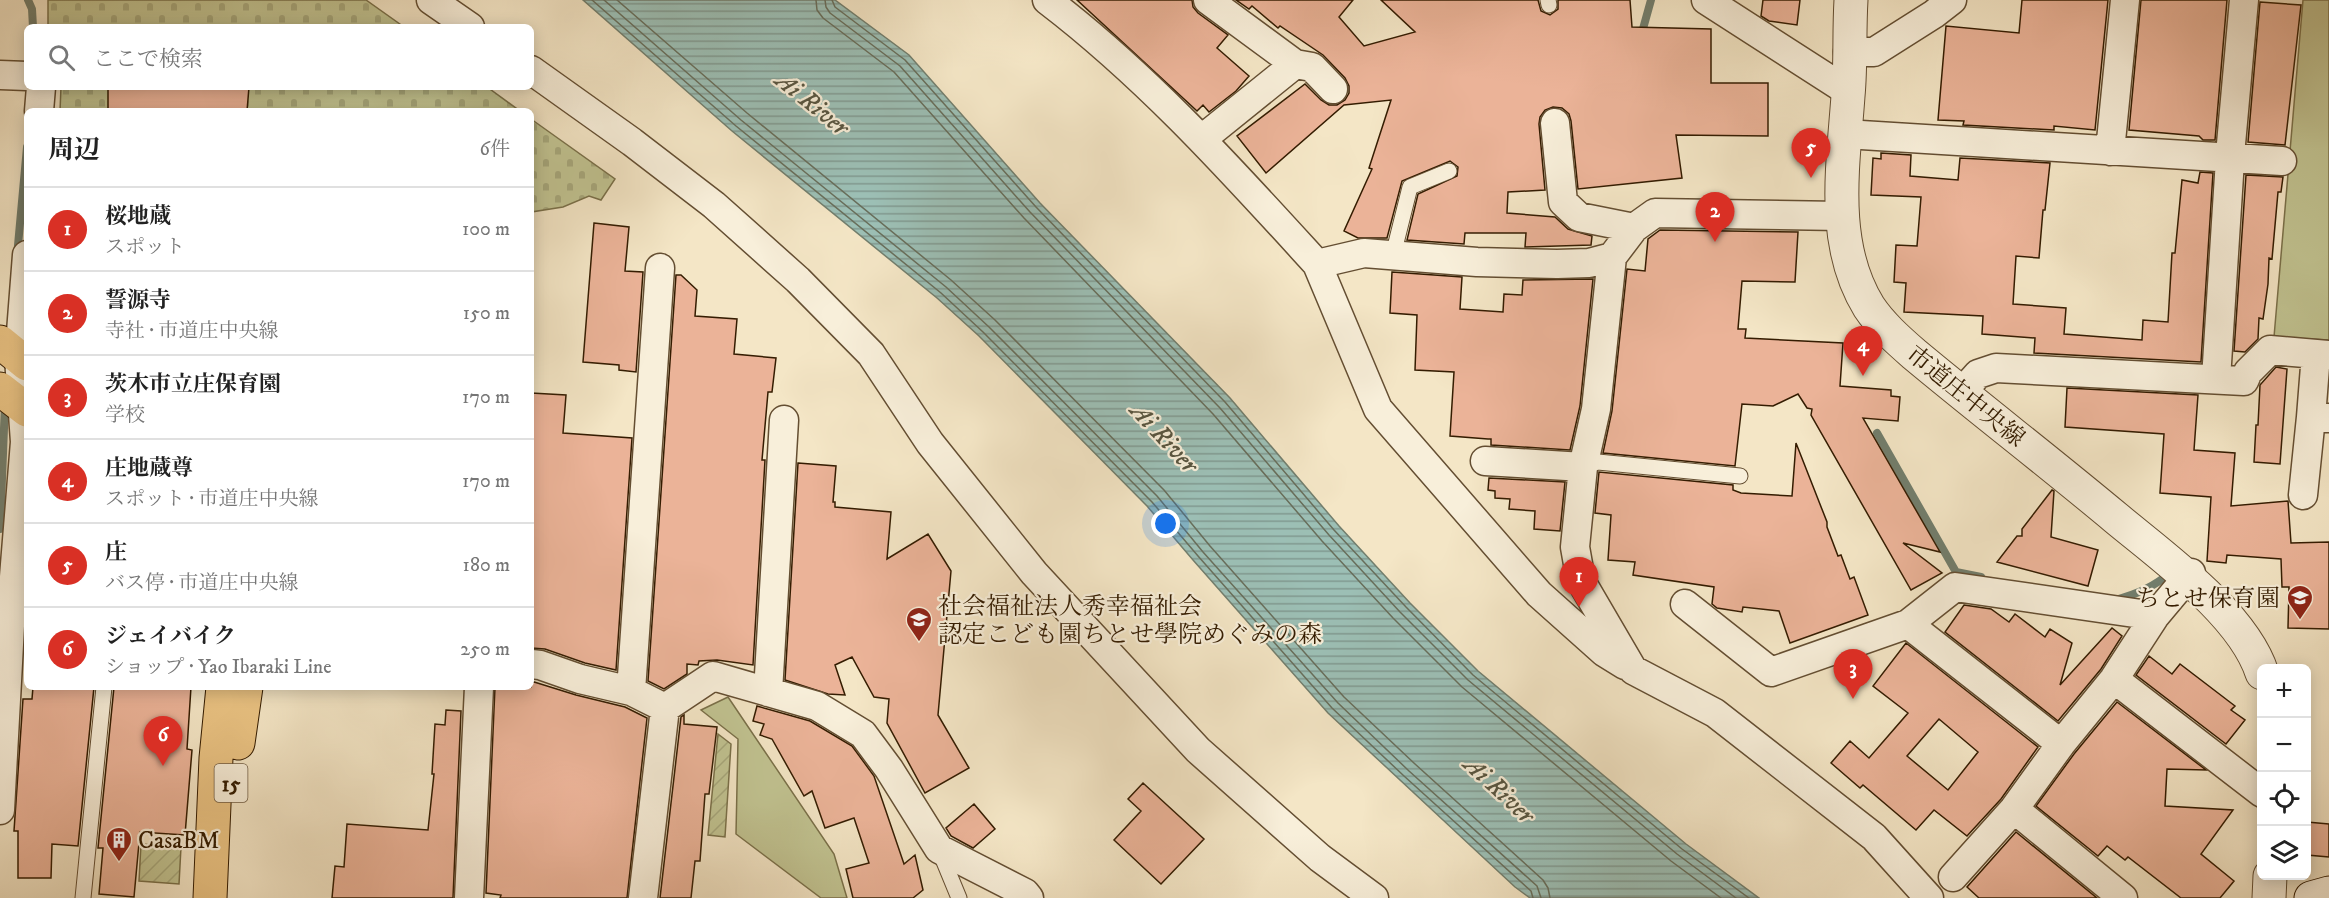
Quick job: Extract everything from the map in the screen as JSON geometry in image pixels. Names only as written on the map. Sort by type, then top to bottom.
[{"type":"main road","name":"15","points":[[211,888],[216,758],[223,690]]},
{"type":"main road","name":"15","points":[[211,888],[235,763],[246,690]]},
{"type":"street","points":[[432,0],[466,24]]},
{"type":"street","points":[[1047,0],[1133,71],[1202,139],[1317,264],[1378,409],[1539,594],[1604,652],[1633,670],[1715,713],[1874,837],[1929,898]]},
{"type":"street","points":[[1208,0],[1295,64],[1312,67],[1333,89]]},
{"type":"street","points":[[1706,0],[1738,9],[1849,92]]},
{"type":"street","name":"市道庄中央線","points":[[1851,0],[1848,52],[1849,92],[1841,216],[1846,249],[1859,287],[1870,308],[1893,335],[1961,393],[2189,575],[2243,636],[2259,664]]},
{"type":"street","points":[[1848,52],[1874,52],[1953,0]]},
{"type":"street","points":[[2110,151],[2124,0]]},
{"type":"street","points":[[2216,379],[2230,159],[2244,0]]},
{"type":"street","points":[[1202,139],[1295,64]]},
{"type":"street","points":[[534,72],[632,142],[714,205],[798,280],[871,354],[930,443],[1034,573],[1190,742],[1320,858],[1374,898]]},
{"type":"street","points":[[0,75],[24,76]]},
{"type":"street","points":[[39,108],[41,90]]},
{"type":"street","points":[[1555,123],[1563,202],[1580,217],[1634,228]]},
{"type":"street","points":[[1845,134],[2282,161]]},
{"type":"street","points":[[1633,670],[1581,581],[1575,547],[1583,467],[1596,409],[1612,257],[1634,228],[1655,213],[1841,216]]},
{"type":"street","points":[[1317,264],[1364,253],[1477,262],[1557,264],[1590,263],[1612,257]]},
{"type":"street","points":[[631,691],[660,268]]},
{"type":"street","points":[[24,280],[15,354],[16,402],[24,438]]},
{"type":"street","points":[[1961,393],[1978,374],[1996,368],[2244,381],[2248,372],[2270,350],[2323,355],[2320,418],[2303,495]]},
{"type":"street","points":[[768,692],[784,420]]},
{"type":"street","points":[[1485,461],[1583,467]]},
{"type":"street","points":[[0,810],[18,626],[24,468]]},
{"type":"street","points":[[1953,877],[2014,809],[2061,744],[2114,679],[2156,616],[2189,575]]},
{"type":"street","points":[[1685,604],[1771,672],[1908,624],[1955,587],[2156,616]]},
{"type":"street","points":[[1908,624],[2061,744]]},
{"type":"street","points":[[534,664],[580,679],[631,691],[665,708]]},
{"type":"street","points":[[643,898],[665,708],[713,676],[817,706],[863,734],[889,769],[939,849],[1025,893],[1029,898]]},
{"type":"street","points":[[2114,679],[2257,789]]},
{"type":"street","points":[[469,898],[479,690]]},
{"type":"street","points":[[2014,809],[2123,898]]},
{"type":"street","points":[[2269,898],[2270,880]]},
{"type":"street","points":[[2311,898],[2329,893]]},
{"type":"lane","points":[[1393,255],[1410,187],[1449,171]]},
{"type":"lane","points":[[1583,467],[1598,462],[1740,476]]},
{"type":"lane","points":[[83,898],[104,690]]},
{"type":"lane","points":[[939,849],[958,898]]},
{"type":"green space","points":[[48,0],[366,0],[400,24],[48,24]]},
{"type":"green space","points":[[2303,0],[2329,0],[2329,340],[2274,337]]},
{"type":"green space","points":[[61,90],[491,90],[516,108],[60,108]]},
{"type":"green space","points":[[534,121],[615,179],[601,200],[589,196],[563,207],[534,212]]},
{"type":"green space","points":[[728,697],[834,854],[847,898],[821,898],[736,834],[738,739],[701,710]]},
{"type":"green space","points":[[718,734],[731,744],[725,837],[708,835]]},
{"type":"green space","points":[[141,844],[181,847],[179,884],[139,881]]},
{"type":"water","name":"Ai River","points":[[583,0],[835,0],[909,55],[1040,203],[1230,398],[1339,526],[1410,603],[1478,671],[1686,844],[1759,898],[1530,898],[1515,887],[1328,713],[1147,506],[979,336],[937,298],[732,131]]},
{"type":"building","points":[[1077,0],[1192,0],[1193,7],[1198,13],[1228,35],[1217,48],[1249,76],[1236,91],[1209,112],[1203,105],[1197,111]]},
{"type":"building","points":[[1236,0],[1353,0],[1339,17],[1364,46],[1415,32],[1381,0],[1538,0],[1541,11],[1550,15],[1558,9],[1558,0],[1630,0],[1632,27],[1711,29],[1711,83],[1768,83],[1768,136],[1676,135],[1682,178],[1578,189],[1569,114],[1562,108],[1553,107],[1545,110],[1540,117],[1539,124],[1545,190],[1508,192],[1507,213],[1555,217],[1568,229],[1592,236],[1591,245],[1525,247],[1526,233],[1465,233],[1464,244],[1407,240],[1418,194],[1457,176],[1458,167],[1450,161],[1402,181],[1387,238],[1358,238],[1344,231],[1372,169],[1369,168],[1391,100],[1344,105],[1266,173],[1237,136],[1305,84],[1329,105],[1337,105],[1345,100],[1349,93],[1349,86],[1345,78],[1323,55],[1280,26],[1278,28],[1252,6],[1249,9]]},
{"type":"building","points":[[1763,0],[1800,0],[1797,25],[1769,21],[1761,16]]},
{"type":"building","points":[[2022,0],[2108,0],[2095,130],[2054,126],[2054,130],[1963,125],[1964,121],[1938,120],[1946,26],[2019,33]]},
{"type":"building","points":[[2141,0],[2227,0],[2215,140],[2203,140],[2199,136],[2129,130]]},
{"type":"building","points":[[2260,2],[2301,5],[2285,145],[2248,142]]},
{"type":"building","points":[[108,90],[249,90],[247,108],[108,108]]},
{"type":"building","points":[[1881,153],[1911,155],[1910,176],[1958,180],[1960,158],[2050,163],[2039,258],[2016,256],[2013,304],[2066,308],[2064,334],[2142,340],[2143,320],[2168,322],[2172,253],[2175,253],[2182,180],[2198,183],[2200,172],[2213,173],[2201,362],[2034,353],[2035,338],[1982,334],[1983,316],[1904,312],[1906,283],[1894,282],[1896,245],[1917,246],[1921,197],[1871,195],[1873,158],[1881,159]]},
{"type":"building","points":[[2246,175],[2283,177],[2281,192],[2278,192],[2272,259],[2269,258],[2263,319],[2259,318],[2258,339],[2245,352],[2234,351]]},
{"type":"building","points":[[594,223],[629,227],[625,271],[643,272],[636,372],[619,370],[619,365],[583,362]]},
{"type":"building","points":[[1660,230],[1798,232],[1795,282],[1742,281],[1738,329],[1746,329],[1745,338],[1843,343],[1840,386],[1891,390],[1891,396],[1900,397],[1898,421],[1863,418],[1940,552],[1903,543],[1942,573],[1911,590],[1811,415],[1812,409],[1807,408],[1798,394],[1773,406],[1742,404],[1735,466],[1603,453],[1612,411],[1627,269],[1645,271],[1648,239]]},
{"type":"building","points":[[1392,272],[1462,277],[1460,309],[1503,312],[1504,294],[1522,295],[1523,280],[1593,279],[1580,406],[1570,450],[1491,445],[1491,439],[1450,436],[1454,372],[1415,370],[1417,315],[1390,313]]},
{"type":"building","points":[[676,275],[681,275],[697,290],[695,316],[737,319],[734,354],[776,358],[772,392],[768,392],[762,460],[765,460],[753,665],[717,660],[699,661],[698,665],[687,664],[687,674],[664,689],[648,681]]},
{"type":"building","points":[[2276,367],[2287,369],[2280,464],[2254,462],[2260,385]]},
{"type":"building","points":[[2067,388],[2198,395],[2194,450],[2235,453],[2231,506],[2288,501],[2291,543],[2329,542],[2329,629],[2288,628],[2289,587],[2282,587],[2281,559],[2227,555],[2226,563],[2207,561],[2211,497],[2160,493],[2164,434],[2065,427]]},
{"type":"building","points":[[534,393],[566,395],[563,433],[632,438],[616,670],[585,663],[545,649],[534,648]]},
{"type":"building","points":[[1796,443],[1838,556],[1841,555],[1850,579],[1854,577],[1868,615],[1790,643],[1779,611],[1743,607],[1742,612],[1717,608],[1712,604],[1714,587],[1633,575],[1635,562],[1608,560],[1611,515],[1595,513],[1599,472],[1733,485],[1733,490],[1741,493],[1792,496]]},
{"type":"building","points":[[798,463],[836,466],[833,502],[835,502],[835,507],[891,512],[887,559],[928,534],[951,571],[938,715],[969,768],[925,793],[887,723],[889,699],[874,697],[852,657],[835,665],[845,695],[828,694],[785,680]]},
{"type":"building","points":[[1489,478],[1565,482],[1560,531],[1534,529],[1535,511],[1509,509],[1510,499],[1495,498],[1495,491],[1488,490]]},
{"type":"building","points":[[2052,490],[2054,491],[2051,537],[2098,550],[2088,586],[1997,562],[2017,536],[2022,536],[2022,529]]},
{"type":"building","points":[[1964,605],[1991,609],[2009,622],[2015,614],[2045,637],[2050,629],[2072,643],[2060,685],[2112,628],[2122,636],[2101,669],[2058,721],[1945,632]]},
{"type":"building","points":[[1906,643],[2038,747],[2001,799],[1967,836],[1934,810],[1916,830],[1863,785],[1860,788],[1831,763],[1850,741],[1869,758],[1908,713],[1873,686]],"holes":[[[1939,719],[1978,752],[1948,790],[1907,756]]]},
{"type":"building","points":[[2149,656],[2172,674],[2180,664],[2235,706],[2231,710],[2245,720],[2226,744],[2136,675]]},
{"type":"building","points":[[534,682],[625,707],[647,718],[627,898],[500,898],[501,895],[486,893],[495,690],[534,690]]},
{"type":"building","points":[[33,690],[94,690],[78,846],[52,844],[51,878],[18,878],[18,831],[14,831],[23,699],[32,699]]},
{"type":"building","points":[[114,690],[191,690],[187,749],[192,750],[185,835],[140,832],[134,897],[99,894],[103,848],[98,848]]},
{"type":"building","points":[[2117,702],[2206,770],[2167,769],[2165,806],[2233,810],[2201,854],[2234,881],[2220,898],[2181,898],[2128,857],[2125,860],[2107,846],[2098,856],[2036,806],[2074,754]]},
{"type":"building","points":[[757,706],[810,721],[852,746],[874,776],[904,864],[915,855],[923,890],[913,898],[853,898],[846,869],[869,863],[854,818],[825,828],[812,791],[804,796],[772,739],[760,735],[764,724],[753,721]]},
{"type":"building","points":[[446,710],[461,711],[453,898],[332,898],[335,866],[344,867],[347,824],[428,830],[434,774],[432,774],[435,724],[445,725]]},
{"type":"building","points":[[684,715],[684,724],[717,727],[709,794],[705,794],[700,861],[695,861],[691,898],[660,898],[681,717]]},
{"type":"building","points":[[1143,783],[1204,839],[1161,884],[1114,840],[1141,811],[1128,799]]},
{"type":"building","points":[[974,804],[995,829],[973,848],[951,836],[946,828]]},
{"type":"building","points":[[2311,822],[2329,824],[2329,857],[2311,855]]},
{"type":"building","points":[[2016,832],[2097,898],[1979,898],[1967,887]]},
{"type":"waterway","points":[[28,0],[32,9],[33,24]]},
{"type":"waterway","points":[[1641,36],[1651,0]]},
{"type":"waterway","points":[[17,256],[24,180]]},
{"type":"waterway","points":[[0,529],[5,403]]},
{"type":"waterway","points":[[1877,433],[1956,572],[1981,577]]},
{"type":"waterway","points":[[2115,600],[2145,589],[2171,572]]},
{"type":"place","name":"庄","points":[[1811,178]]},
{"type":"place","name":"誓源寺","points":[[1715,242]]},
{"type":"place","name":"庄地蔵尊","points":[[1863,376]]},
{"type":"place","name":"桜地蔵","points":[[1579,607]]},
{"type":"place","name":"ちとせ保育園","points":[[2300,621]]},
{"type":"place","name":"社会福祉法人秀幸福祉会 認定こども園ちとせ學院めぐみの森","points":[[919,643]]},
{"type":"place","name":"茨木市立庄保育園","points":[[1853,699]]},
{"type":"place","name":"ジェイバイク","points":[[163,766]]},
{"type":"place","name":"CasaBM","points":[[119,863]]}]
